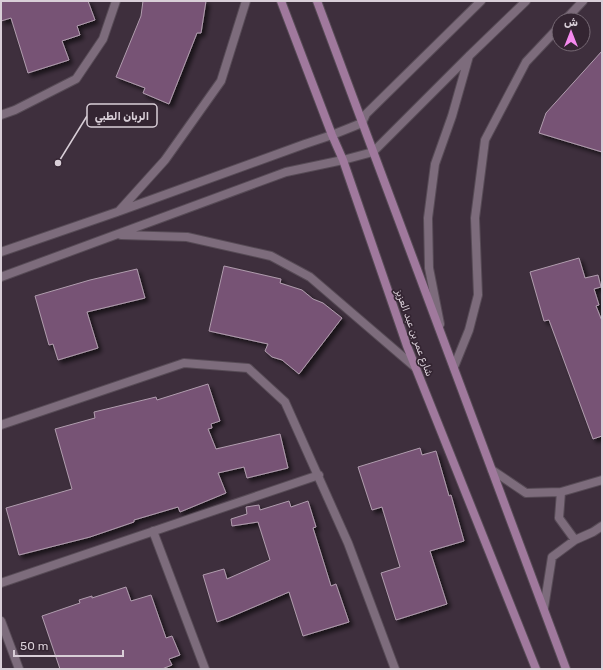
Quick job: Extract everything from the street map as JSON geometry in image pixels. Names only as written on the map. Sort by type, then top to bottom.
[{"type":"main road","name":"شارع عمر بن عبد العزيز","points":[[281,1],[332,136],[343,160],[407,346],[536,669]]},
{"type":"main road","points":[[317,1],[566,669]]},
{"type":"street","points":[[1,115],[15,110],[76,79],[103,40],[116,1]]},
{"type":"street","points":[[117,212],[165,160],[221,81],[246,1]]},
{"type":"street","points":[[1,252],[305,144],[332,136],[362,123],[366,114],[481,1]]},
{"type":"street","points":[[1,277],[286,172],[373,152],[526,1]]},
{"type":"street","points":[[573,12],[583,1]]},
{"type":"street","points":[[454,367],[469,330],[478,295],[475,218],[485,140],[526,62],[551,35]]},
{"type":"street","points":[[441,334],[429,268],[428,218],[435,164],[452,116],[470,55]]},
{"type":"street","points":[[116,234],[187,237],[271,256],[310,277],[416,368]]},
{"type":"street","points":[[1,425],[184,363],[248,368],[285,402],[319,475],[348,543],[395,669]]},
{"type":"street","points":[[492,470],[526,493],[561,492],[602,480]]},
{"type":"street","points":[[1,582],[319,475]]},
{"type":"street","points":[[561,492],[559,518],[576,540]]},
{"type":"street","points":[[544,608],[552,557],[576,540],[602,526]]},
{"type":"street","points":[[153,531],[205,669]]},
{"type":"street","points":[[1,621],[19,669]]},
{"type":"building","points":[[1,1],[88,1],[95,20],[77,26],[80,35],[62,41],[69,60],[28,73],[11,18],[1,21]]},
{"type":"building","points":[[143,1],[206,1],[201,33],[197,33],[169,104],[143,93],[145,88],[116,77],[141,16]]},
{"type":"building","points":[[602,51],[602,152],[539,133],[546,113]]},
{"type":"building","points":[[579,258],[585,278],[598,275],[601,287],[594,289],[599,305],[596,306],[602,321],[602,436],[593,439],[549,320],[544,321],[530,272]]},
{"type":"building","points":[[224,266],[281,279],[280,283],[302,290],[313,299],[323,303],[342,318],[299,374],[282,360],[272,357],[265,351],[268,344],[209,331]]},
{"type":"building","points":[[137,269],[145,298],[87,312],[98,348],[58,360],[53,344],[49,345],[35,296],[90,280]]},
{"type":"building","points":[[208,384],[220,421],[211,424],[212,428],[208,429],[216,449],[280,434],[288,468],[247,478],[244,467],[218,473],[226,493],[180,512],[178,507],[134,520],[134,522],[90,537],[19,555],[6,508],[72,489],[55,429],[95,418],[94,412],[156,397],[157,400]]},
{"type":"building","points":[[420,448],[422,455],[436,451],[449,496],[451,495],[464,541],[430,551],[447,604],[396,620],[381,573],[400,567],[382,507],[372,510],[358,467]]},
{"type":"building","points":[[289,501],[291,507],[308,501],[316,527],[313,528],[331,586],[336,584],[349,622],[303,636],[289,592],[217,622],[203,575],[224,569],[227,579],[270,560],[258,522],[232,526],[231,519],[247,514],[246,507],[259,505],[260,510]]},
{"type":"building","points":[[126,587],[131,601],[151,595],[166,638],[172,636],[180,655],[169,659],[172,665],[162,669],[60,669],[42,616],[80,603],[79,600],[92,596],[92,598]]},
{"type":"place","name":"الربان الطبي","points":[[58,163]]}]
